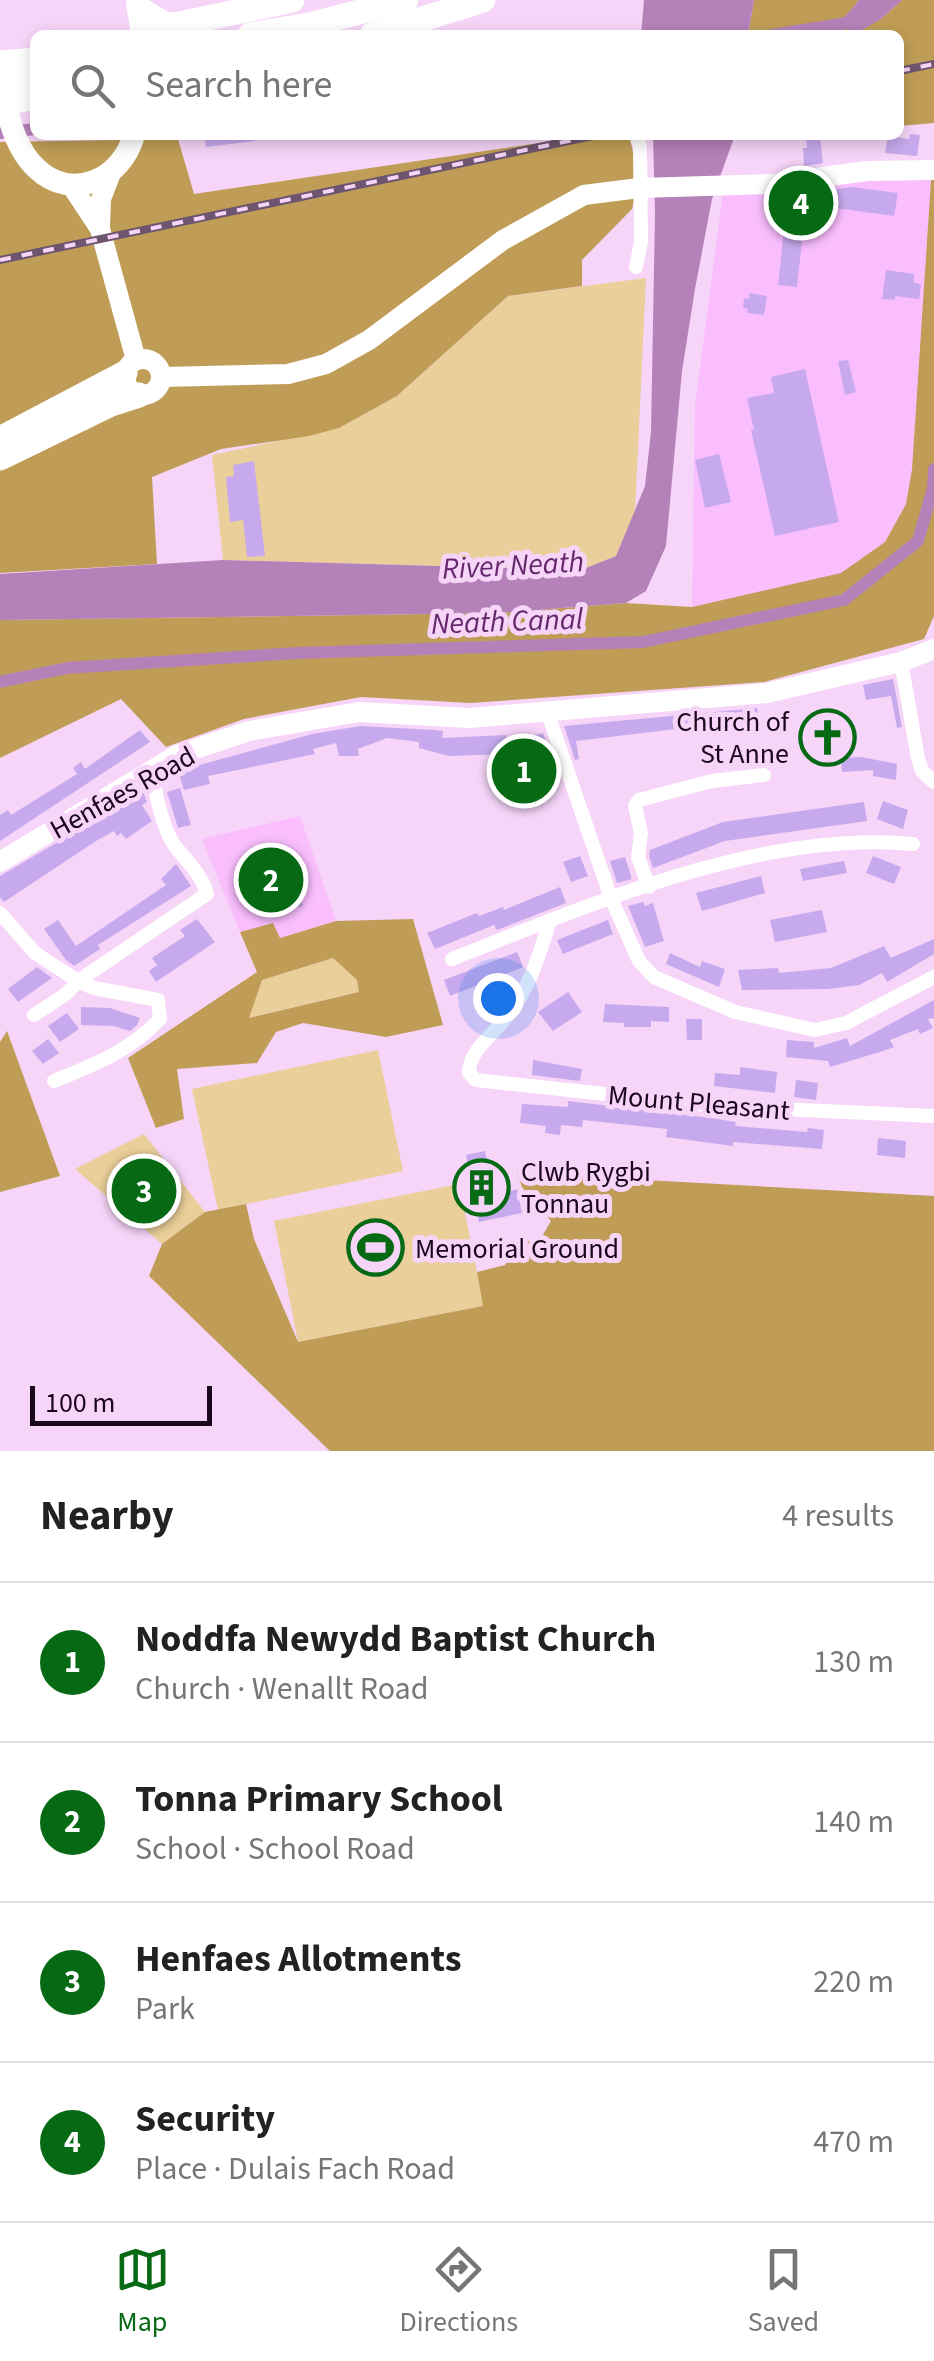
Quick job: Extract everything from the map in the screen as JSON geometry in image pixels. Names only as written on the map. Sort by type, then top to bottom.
[{"type":"highway","points":[[140,19],[176,25],[292,0]]},
{"type":"highway","points":[[280,30],[406,0]]},
{"type":"highway","points":[[388,30],[483,0]]},
{"type":"highway","points":[[0,62],[30,60]]},
{"type":"highway","points":[[0,83],[30,80]]},
{"type":"highway","points":[[0,104],[30,98]]},
{"type":"highway","points":[[0,439],[133,376]]},
{"type":"highway","points":[[0,458],[112,404],[133,376]]},
{"type":"main road","points":[[0,62],[7,115],[20,146],[34,166],[52,181],[71,185],[92,183],[111,174]]},
{"type":"main road","points":[[100,229],[101,199],[111,174],[127,156],[133,140]]},
{"type":"main road","points":[[162,377],[288,374],[326,364],[369,340],[503,240],[564,203],[606,190],[772,184],[867,170],[934,170]]},
{"type":"main road","points":[[71,185],[100,229],[133,376],[155,392],[162,377]]},
{"type":"main road","points":[[133,376],[154,362],[162,377]]},
{"type":"main road","name":"Henfaes Road","points":[[0,862],[177,755],[249,731],[359,712],[470,718],[767,693],[901,662],[934,648]]},
{"type":"street","points":[[636,267],[645,187],[638,140]]},
{"type":"street","points":[[901,662],[918,758],[922,771],[934,782]]},
{"type":"street","points":[[547,711],[611,898],[638,961],[654,977],[734,1012],[815,1030],[846,1024],[934,977]]},
{"type":"street","points":[[34,1014],[207,894],[204,882],[172,842],[152,780],[155,768]]},
{"type":"street","points":[[649,887],[638,857],[642,833],[635,806],[639,800],[712,781],[764,775]]},
{"type":"street","points":[[452,959],[611,898],[750,856],[872,840],[913,844]]},
{"type":"street","points":[[0,913],[35,953],[78,982],[158,1000],[160,1019],[127,1048],[54,1081]]},
{"type":"street","name":"Mount Pleasant","points":[[550,920],[532,980],[471,1060],[468,1073],[476,1080],[715,1106],[934,1116]]},
{"type":"shaded area","points":[[644,0],[754,0],[749,30],[641,30]]},
{"type":"shaded area","points":[[754,0],[859,0],[846,16],[881,19],[902,0],[934,0],[934,123],[904,126],[904,30],[749,30]]},
{"type":"shaded area","points":[[859,0],[902,0],[862,30],[848,29],[846,16]]},
{"type":"shaded area","points":[[178,140],[194,194],[559,140],[630,140],[639,179],[632,209],[582,260],[582,286],[508,296],[397,396],[339,428],[221,449],[152,477],[157,564],[0,573],[0,142]]},
{"type":"shaded area","points":[[653,140],[733,140],[712,199],[695,289],[682,371],[666,546],[646,591],[626,603],[497,613],[0,620],[0,574],[223,560],[581,570],[616,556],[645,486],[651,432]]},
{"type":"shaded area","points":[[852,178],[931,180],[912,469],[906,504],[885,542],[841,574],[692,607],[695,406],[723,192]]},
{"type":"shaded area","points":[[931,180],[934,616],[924,639],[764,682],[470,703],[361,697],[244,719],[166,747],[121,699],[0,758],[0,620],[497,613],[626,603],[692,607],[841,573],[885,542],[906,504],[912,469]]},
{"type":"shaded area","points":[[646,278],[635,513],[616,556],[581,570],[223,560],[212,455],[339,428],[397,396],[508,296]]},
{"type":"shaded area","points":[[300,816],[336,921],[279,938],[273,923],[240,932],[202,839]]},
{"type":"shaded area","points":[[413,919],[443,1025],[386,1037],[303,1023],[276,1032],[257,1063],[177,1069],[184,1119],[156,1128],[128,1058],[257,972],[240,932],[273,923],[280,938],[336,921]],"holes":[[[333,958],[357,980],[359,992],[249,1018],[262,980]]]},
{"type":"shaded area","points":[[333,958],[357,980],[359,992],[248,1018],[262,980]]},
{"type":"shaded area","points":[[7,1031],[60,1176],[0,1192],[0,1042]]},
{"type":"shaded area","points":[[378,1050],[403,1171],[218,1210],[192,1089]]},
{"type":"shaded area","points":[[144,1134],[205,1212],[162,1244],[75,1169]]},
{"type":"shaded area","points":[[517,1173],[934,1196],[934,1451],[330,1451],[149,1276],[162,1244],[205,1212],[246,1204],[254,1239],[298,1342],[483,1306],[477,1272],[505,1265],[522,1238],[537,1245],[551,1221],[522,1187]]},
{"type":"shaded area","name":"Memorial Ground","points":[[459,1184],[484,1306],[298,1342],[274,1221]]},
{"type":"building","points":[[910,134],[920,135],[917,156],[885,153],[887,140],[909,139]]},
{"type":"building","points":[[205,140],[255,141],[206,147]]},
{"type":"building","points":[[806,140],[820,140],[823,163],[804,166],[803,148],[807,148]]},
{"type":"building","points":[[851,187],[898,193],[894,216],[815,202],[814,210],[786,206],[787,196]]},
{"type":"building","points":[[784,230],[803,233],[797,287],[778,285]]},
{"type":"building","points":[[886,270],[914,274],[914,283],[921,284],[919,299],[882,299]]},
{"type":"building","points":[[749,293],[767,296],[764,315],[747,313],[748,309],[743,308]]},
{"type":"building","points":[[848,360],[856,392],[845,395],[838,361]]},
{"type":"building","points":[[805,369],[839,522],[775,536],[747,398],[774,393],[771,377]]},
{"type":"building","points":[[719,454],[731,502],[705,508],[695,460]]},
{"type":"building","points":[[254,461],[265,556],[247,557],[243,520],[230,522],[226,477],[234,476],[233,465]]},
{"type":"building","points":[[893,679],[902,727],[897,728],[891,696],[866,700],[863,685]]},
{"type":"building","points":[[757,708],[759,719],[576,741],[579,759],[575,760],[564,726]]},
{"type":"building","name":"Church of St Anne","points":[[838,720],[852,731],[849,751],[828,754],[826,747],[806,750],[801,727]]},
{"type":"building","points":[[360,726],[443,731],[442,738],[506,735],[508,754],[449,756],[419,748],[419,742],[387,738],[358,749],[359,756],[339,756],[336,743],[313,749],[315,754],[208,776],[210,784],[184,790],[178,771],[312,734]]},
{"type":"building","points":[[140,730],[150,742],[0,841],[0,815],[8,810],[11,815],[77,774],[73,768],[81,762],[85,769]]},
{"type":"building","points":[[543,733],[558,777],[536,783],[521,739]]},
{"type":"building","points":[[861,757],[897,764],[896,780],[873,776],[873,770],[842,772],[841,758]]},
{"type":"building","points":[[180,788],[191,825],[178,828],[167,792]]},
{"type":"building","points":[[143,792],[147,802],[142,805],[152,821],[126,839],[114,831],[4,902],[0,897],[0,876]]},
{"type":"building","points":[[883,801],[908,810],[903,829],[877,819]]},
{"type":"building","points":[[864,802],[867,821],[725,841],[653,868],[649,856],[650,850],[723,822]]},
{"type":"building","points":[[282,846],[303,906],[267,914],[264,902],[249,905],[241,872],[260,866],[256,852]]},
{"type":"building","points":[[580,856],[588,876],[571,882],[563,862]]},
{"type":"building","points":[[873,856],[901,867],[894,884],[866,873]]},
{"type":"building","points":[[625,857],[632,879],[617,883],[610,861]]},
{"type":"building","points":[[844,861],[847,873],[803,881],[800,869]]},
{"type":"building","points":[[176,864],[191,886],[98,945],[100,949],[74,966],[44,929],[58,920],[76,946],[166,885],[161,879]]},
{"type":"building","points":[[761,876],[765,893],[702,911],[696,893]]},
{"type":"building","points":[[560,887],[566,903],[497,930],[494,925],[435,949],[427,933],[477,913],[479,916],[503,907],[504,910]]},
{"type":"building","points":[[643,902],[645,906],[653,903],[664,941],[645,947],[628,906]]},
{"type":"building","points":[[822,910],[827,932],[775,942],[770,920]]},
{"type":"building","points":[[197,919],[215,942],[156,982],[149,971],[157,965],[152,958],[185,936],[180,930]]},
{"type":"building","points":[[608,920],[613,934],[563,954],[557,940]]},
{"type":"building","points":[[934,939],[934,954],[887,982],[882,973],[859,985],[828,989],[742,990],[738,970],[778,968],[779,973],[831,968],[884,946],[891,958]]},
{"type":"building","points":[[517,952],[523,967],[450,996],[444,980]]},
{"type":"building","points":[[670,953],[700,967],[702,961],[725,969],[719,987],[666,964]]},
{"type":"building","points":[[37,967],[52,978],[18,1002],[8,989]]},
{"type":"building","points":[[568,992],[582,1012],[553,1031],[538,1012]]},
{"type":"building","points":[[934,1000],[934,1018],[928,1019],[933,1028],[920,1034],[918,1029],[890,1040],[894,1047],[830,1067],[828,1061],[786,1057],[787,1040],[814,1042],[814,1048],[847,1038],[850,1046]]},
{"type":"building","points":[[605,1004],[669,1007],[669,1022],[624,1027],[624,1023],[603,1022]]},
{"type":"building","points":[[81,1007],[110,1008],[140,1018],[130,1031],[114,1026],[81,1025]]},
{"type":"building","points":[[67,1013],[79,1029],[60,1042],[48,1026]]},
{"type":"building","points":[[686,1019],[702,1019],[702,1040],[687,1040]]},
{"type":"building","points":[[48,1039],[59,1053],[43,1064],[32,1051]]},
{"type":"building","points":[[533,1060],[582,1069],[580,1081],[532,1075]]},
{"type":"building","points":[[740,1067],[777,1072],[775,1093],[714,1086],[715,1073],[740,1075]]},
{"type":"building","points":[[796,1080],[818,1083],[816,1100],[794,1097]]},
{"type":"building","points":[[568,1101],[711,1118],[736,1122],[735,1126],[824,1130],[822,1149],[733,1142],[733,1146],[666,1137],[667,1129],[583,1120],[582,1127],[561,1125],[560,1135],[545,1133],[546,1126],[520,1123],[522,1104],[568,1107]]},
{"type":"building","points":[[878,1138],[906,1141],[905,1158],[877,1155]]},
{"type":"building","name":"Clwb Rygbi Tonnau","points":[[485,1151],[493,1188],[509,1185],[510,1191],[517,1189],[522,1213],[479,1222],[466,1155]]},
{"type":"waterway","points":[[803,30],[847,23],[869,0]]},
{"type":"waterway","points":[[0,133],[30,130]]},
{"type":"waterway","name":"Neath Canal","points":[[0,682],[67,668],[298,653],[643,642],[844,600],[918,541],[933,488],[934,469]]},
{"type":"railway","points":[[904,70],[934,64]]},
{"type":"railway","points":[[0,260],[573,140]]},
{"type":"place","name":"Security","points":[[801,203]]},
{"type":"place","name":"Church of St Anne","points":[[828,737]]},
{"type":"place","name":"Noddfa Newydd Baptist Church","points":[[524,771]]},
{"type":"place","name":"Tonna Primary School","points":[[271,880]]},
{"type":"place","name":"Clwb Rygbi Tonnau","points":[[482,1187]]},
{"type":"place","name":"Henfaes Allotments","points":[[144,1191]]},
{"type":"place","name":"Memorial Ground","points":[[376,1248]]},
{"type":"water label","name":"River Neath","points":[[513,565]]}]
